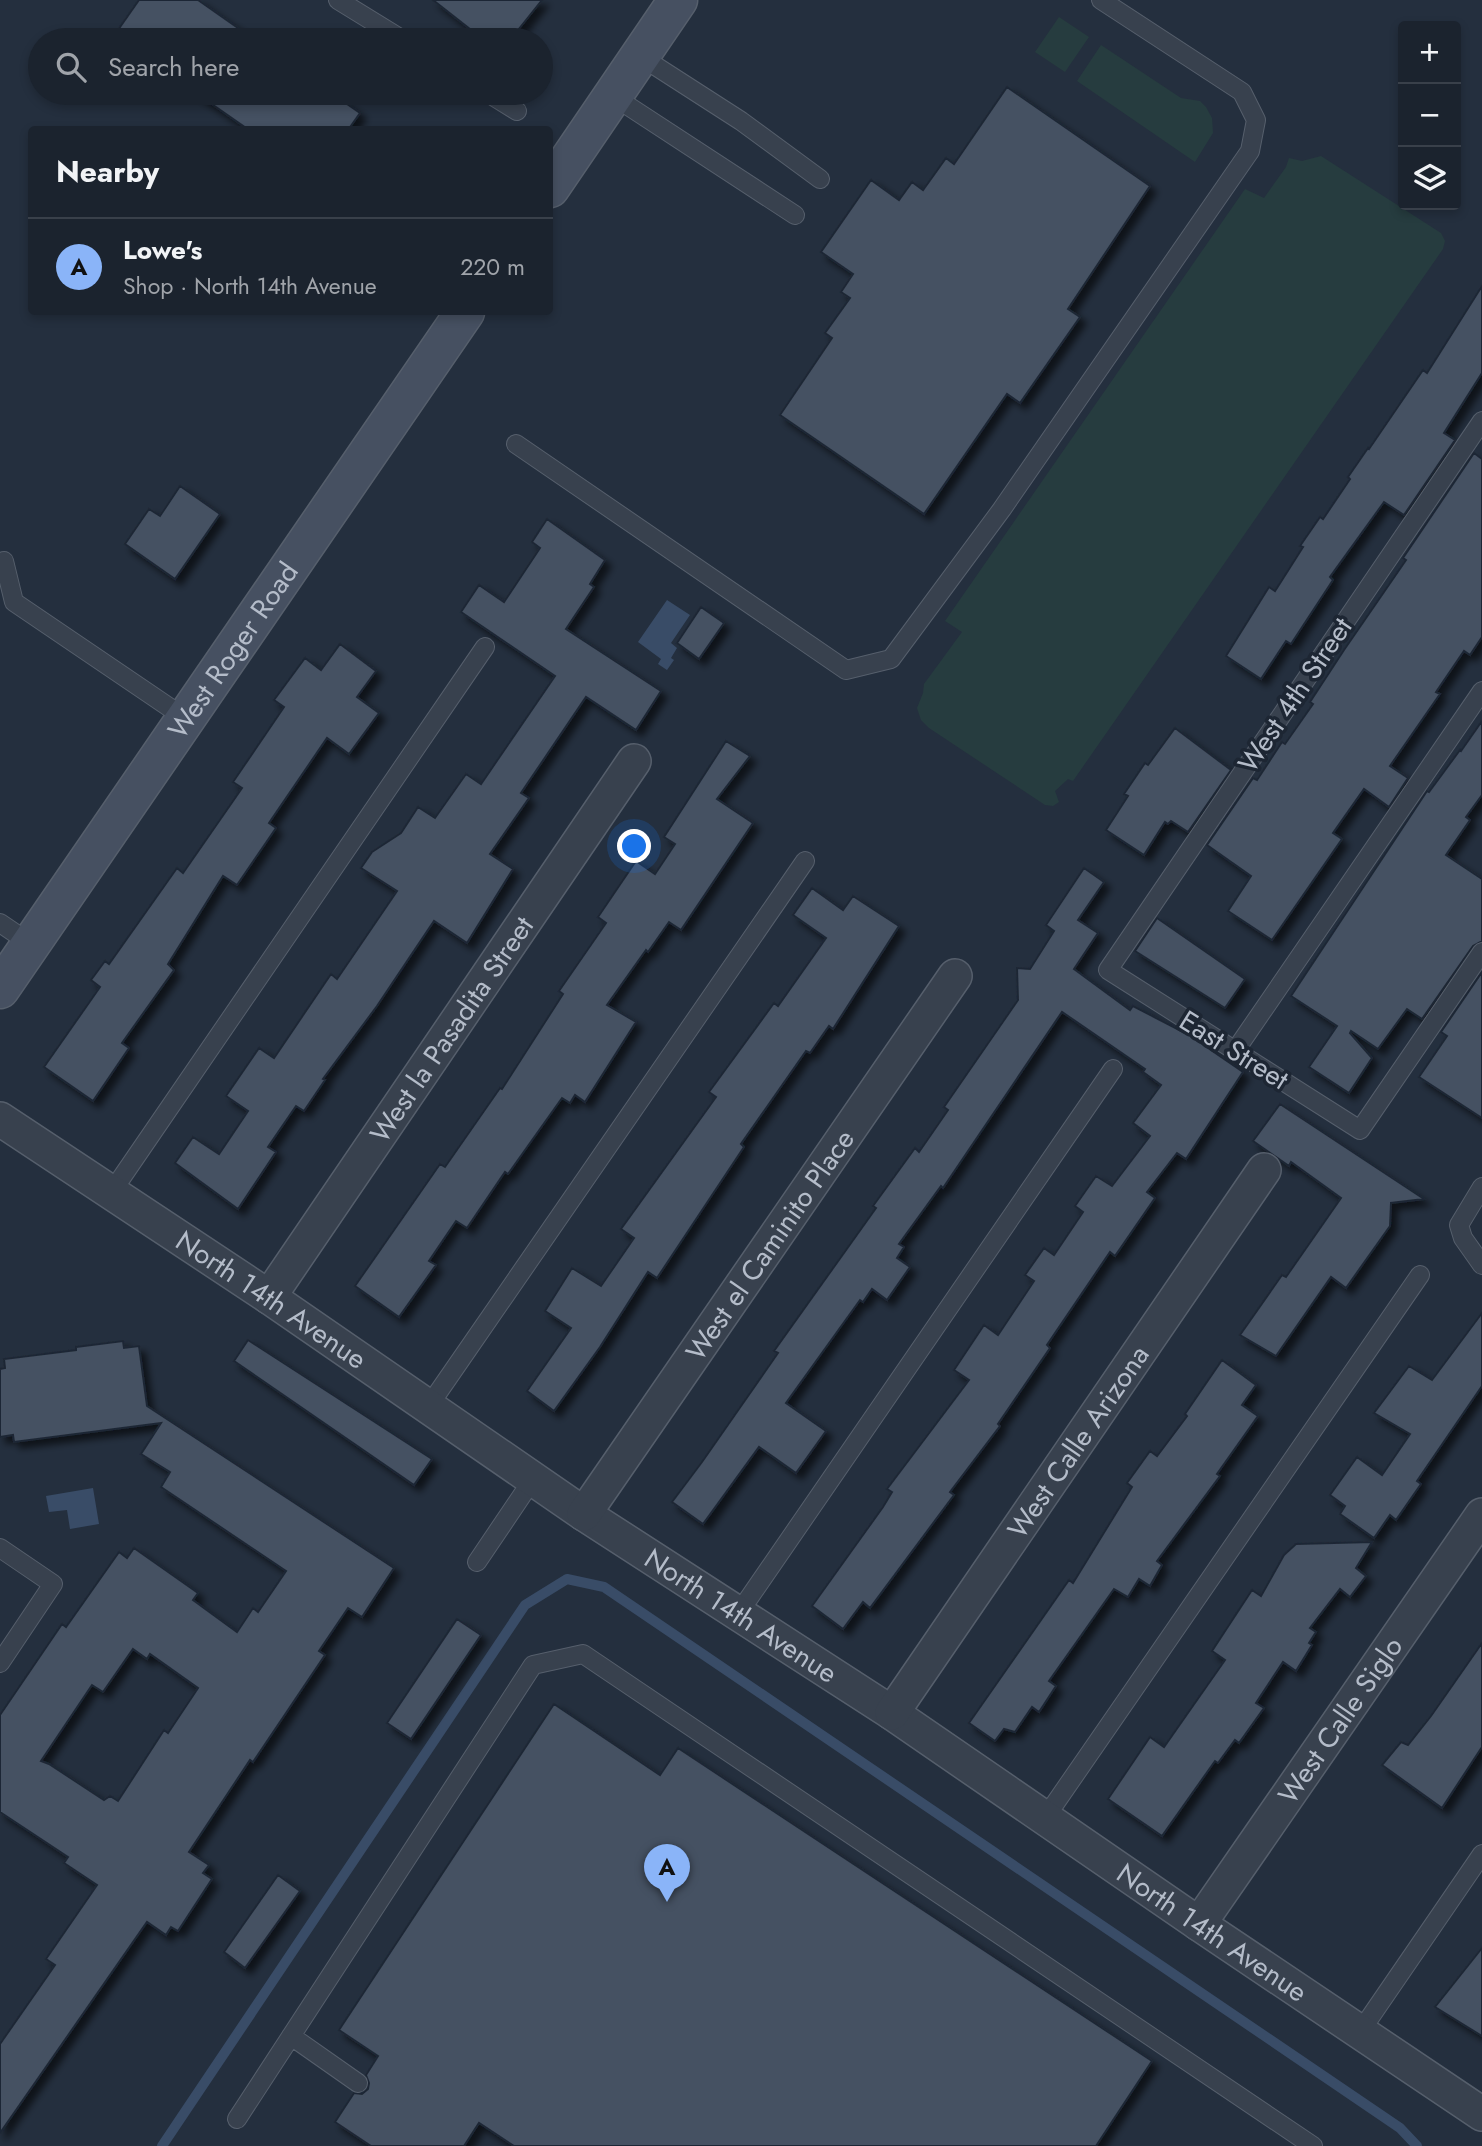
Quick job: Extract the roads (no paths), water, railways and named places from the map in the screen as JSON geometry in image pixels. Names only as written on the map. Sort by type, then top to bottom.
[{"type":"street","points":[[553,184],[678,0]]},
{"type":"street","name":"West Roger Road","points":[[0,989],[15,933],[185,718],[463,315]]},
{"type":"street","name":"West la Pasadita Street","points":[[269,1297],[635,761]]},
{"type":"street","name":"West el Caminito Place","points":[[584,1514],[955,976]]},
{"type":"street","name":"North 14th Avenue","points":[[0,1119],[269,1297],[584,1514],[892,1713],[1482,2114]]},
{"type":"street","name":"West Calle Arizona","points":[[892,1713],[1264,1170]]},
{"type":"street","name":"West Calle Siglo","points":[[1199,1924],[1482,1516]]},
{"type":"lane","points":[[338,0],[384,28]]},
{"type":"lane","points":[[516,444],[846,670],[891,659],[1002,509],[1251,151],[1256,120],[1242,92],[1101,0]]},
{"type":"lane","points":[[640,56],[741,121],[820,179]]},
{"type":"lane","points":[[613,96],[795,215]]},
{"type":"lane","points":[[507,105],[517,111]]},
{"type":"lane","name":"West 4th Street","points":[[1108,970],[1482,421]]},
{"type":"lane","points":[[4,561],[14,602],[185,718]]},
{"type":"lane","points":[[111,1193],[485,648]]},
{"type":"lane","points":[[1235,1051],[1482,691]]},
{"type":"lane","points":[[428,1407],[806,860]]},
{"type":"lane","name":"East Street","points":[[1108,970],[1360,1130],[1482,953]]},
{"type":"lane","points":[[738,1614],[1113,1069]]},
{"type":"lane","points":[[1482,1187],[1459,1225],[1463,1238],[1482,1265]]},
{"type":"lane","points":[[1045,1818],[1420,1275]]},
{"type":"lane","points":[[477,1562],[533,1479]]},
{"type":"lane","points":[[0,1548],[53,1584],[0,1663]]},
{"type":"lane","points":[[237,2119],[533,1665],[583,1654],[1313,2146]]},
{"type":"lane","points":[[1360,2032],[1482,1854]]},
{"type":"lane","points":[[291,2036],[358,2082]]},
{"type":"water","points":[[667,600],[690,615],[671,643],[677,648],[671,658],[674,660],[667,670],[658,664],[661,659],[638,642]]},
{"type":"water","points":[[93,1488],[99,1524],[70,1529],[67,1510],[49,1512],[46,1496]]},
{"type":"waterway","points":[[162,2146],[525,1605],[567,1579],[604,1587],[1400,2128],[1417,2146]]},
{"type":"place","name":"Lowe's","points":[[667,1902]]}]
